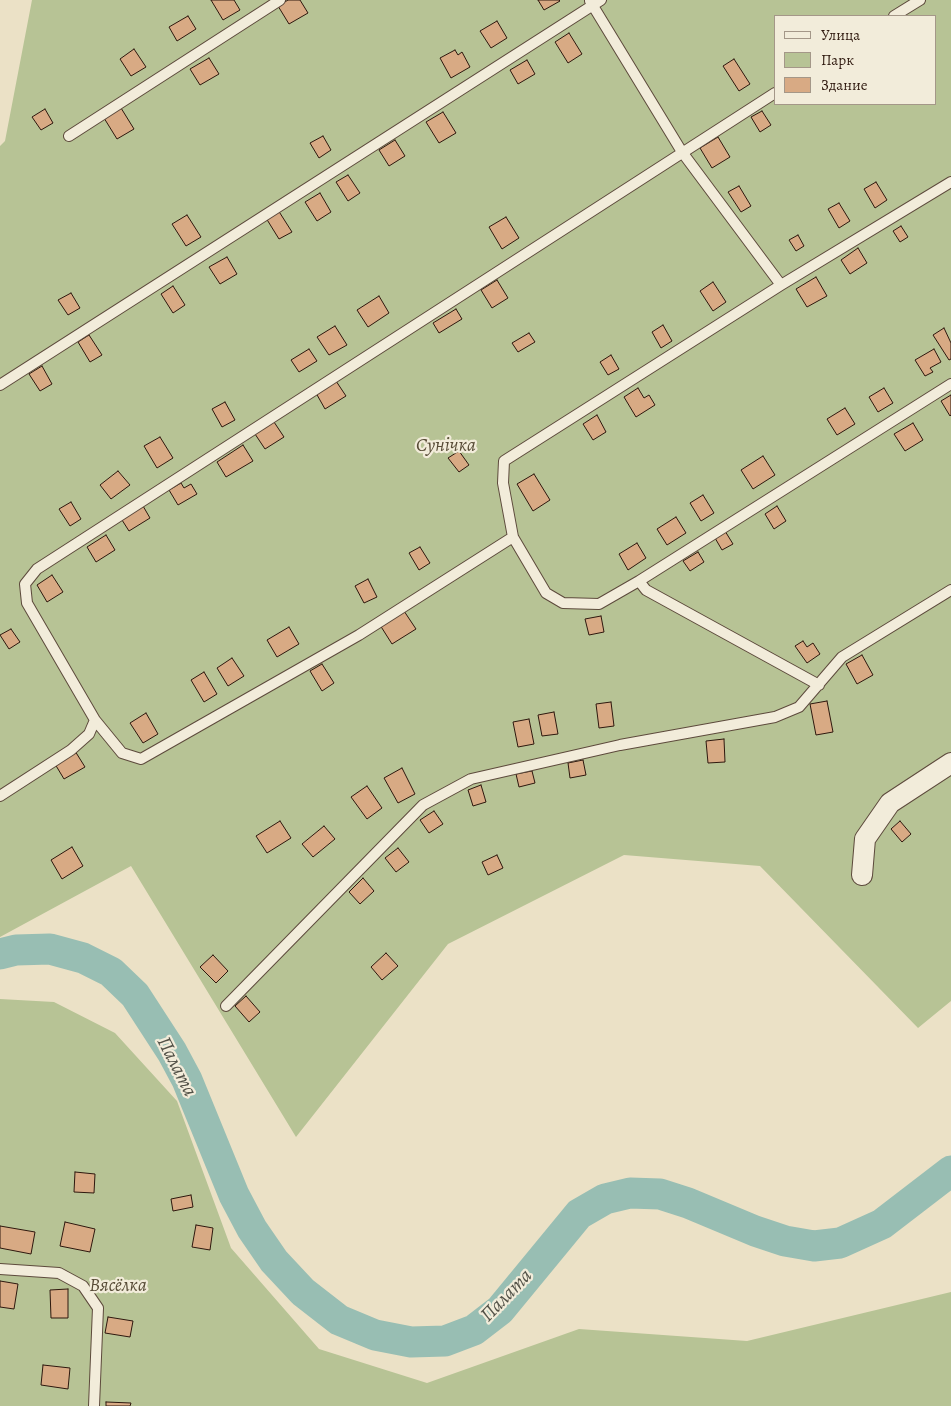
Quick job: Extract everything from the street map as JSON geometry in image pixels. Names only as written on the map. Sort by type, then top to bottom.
[{"type":"street","points":[[862,875],[866,839],[890,803],[951,762]]},
{"type":"lane","points":[[68,136],[280,0]]},
{"type":"lane","points":[[896,15],[920,0]]},
{"type":"lane","points":[[0,385],[595,2],[682,152],[781,285]]},
{"type":"lane","points":[[513,537],[359,635],[141,759],[122,753],[95,720],[27,603],[25,584],[37,569],[774,94]]},
{"type":"lane","points":[[951,182],[781,285],[504,461],[503,483],[513,537],[546,593],[563,603],[599,604],[639,582],[951,384]]},
{"type":"lane","points":[[639,582],[646,590],[818,685]]},
{"type":"lane","points":[[226,1006],[423,805],[471,779],[620,745],[775,717],[799,707],[842,657],[951,590]]},
{"type":"lane","points":[[0,796],[71,750],[89,734],[95,720]]},
{"type":"lane","points":[[0,1269],[59,1273],[83,1286],[98,1308],[94,1406]]},
{"type":"green space","name":"Сунічка","points":[[32,0],[951,0],[951,1001],[918,1028],[760,866],[624,855],[448,944],[296,1137],[131,866],[0,937],[0,146],[5,141]]},
{"type":"green space","name":"Вясёлка","points":[[0,999],[54,1002],[115,1033],[177,1101],[231,1248],[319,1349],[427,1383],[579,1329],[747,1341],[951,1292],[951,1406],[0,1406]]},
{"type":"building","points":[[211,0],[234,0],[240,10],[223,20]]},
{"type":"building","points":[[288,0],[300,0],[308,13],[289,24],[278,6]]},
{"type":"building","points":[[538,0],[559,0],[560,1],[544,10]]},
{"type":"building","points":[[188,16],[196,29],[177,41],[169,27]]},
{"type":"building","points":[[497,21],[507,38],[491,48],[480,31]]},
{"type":"building","points":[[569,33],[582,54],[568,63],[555,42]]},
{"type":"building","points":[[134,49],[146,67],[131,76],[120,59]]},
{"type":"building","points":[[455,50],[458,55],[462,52],[470,67],[451,78],[440,58]]},
{"type":"building","points":[[209,58],[219,74],[200,85],[190,69]]},
{"type":"building","points":[[734,59],[750,84],[739,91],[723,66]]},
{"type":"building","points":[[527,60],[535,74],[518,84],[510,70]]},
{"type":"building","points":[[121,108],[134,129],[117,139],[104,118]]},
{"type":"building","points":[[45,109],[53,123],[41,130],[32,117]]},
{"type":"building","points":[[762,111],[771,125],[760,132],[751,117]]},
{"type":"building","points":[[443,112],[456,133],[439,143],[426,122]]},
{"type":"building","points":[[323,136],[331,150],[319,158],[310,143]]},
{"type":"building","points":[[718,137],[730,157],[712,168],[700,148]]},
{"type":"building","points":[[395,140],[405,156],[389,166],[379,150]]},
{"type":"building","points":[[348,175],[360,193],[348,201],[336,182]]},
{"type":"building","points":[[876,182],[887,200],[875,208],[864,189]]},
{"type":"building","points":[[739,186],[751,206],[741,212],[728,192]]},
{"type":"building","points":[[320,193],[331,212],[317,221],[305,202]]},
{"type":"building","points":[[839,203],[850,221],[839,228],[828,209]]},
{"type":"building","points":[[278,210],[292,232],[279,239],[266,218]]},
{"type":"building","points":[[187,215],[201,237],[186,246],[172,224]]},
{"type":"building","points":[[506,217],[519,238],[502,249],[489,227]]},
{"type":"building","points":[[901,226],[908,237],[900,242],[893,231]]},
{"type":"building","points":[[798,235],[804,246],[796,251],[789,240]]},
{"type":"building","points":[[858,248],[867,263],[850,274],[841,260]]},
{"type":"building","points":[[227,257],[237,274],[220,284],[209,267]]},
{"type":"building","points":[[816,277],[827,296],[807,307],[796,289]]},
{"type":"building","points":[[497,280],[508,298],[492,308],[481,290]]},
{"type":"building","points":[[713,282],[726,302],[713,311],[700,291]]},
{"type":"building","points":[[173,286],[185,305],[173,313],[161,294]]},
{"type":"building","points":[[71,293],[80,308],[68,315],[58,300]]},
{"type":"building","points":[[379,296],[389,313],[368,327],[357,310]]},
{"type":"building","points":[[456,309],[462,319],[439,333],[433,323]]},
{"type":"building","points":[[663,325],[672,341],[661,348],[652,332]]},
{"type":"building","points":[[335,326],[347,345],[329,355],[317,337]]},
{"type":"building","points":[[944,328],[951,343],[951,359],[949,360],[933,335]]},
{"type":"building","points":[[529,333],[535,342],[518,352],[512,343]]},
{"type":"building","points":[[89,335],[102,355],[90,362],[78,342]]},
{"type":"building","points":[[309,349],[317,361],[299,372],[291,360]]},
{"type":"building","points":[[934,349],[941,362],[930,368],[933,372],[925,376],[915,360]]},
{"type":"building","points":[[611,355],[619,369],[608,375],[600,362]]},
{"type":"building","points":[[42,366],[52,384],[40,391],[29,374]]},
{"type":"building","points":[[336,381],[346,396],[325,409],[316,393]]},
{"type":"building","points":[[638,388],[644,398],[649,395],[655,405],[636,417],[624,397]]},
{"type":"building","points":[[884,388],[893,403],[878,412],[869,397]]},
{"type":"building","points":[[951,395],[951,415],[950,416],[941,401]]},
{"type":"building","points":[[225,402],[235,420],[222,427],[212,409]]},
{"type":"building","points":[[845,408],[855,424],[837,435],[827,419]]},
{"type":"building","points":[[597,415],[606,432],[593,440],[583,424]]},
{"type":"building","points":[[274,422],[284,437],[265,449],[255,434]]},
{"type":"building","points":[[913,423],[923,440],[905,451],[894,434]]},
{"type":"building","points":[[160,437],[173,458],[157,468],[144,446]]},
{"type":"building","points":[[243,445],[253,461],[226,477],[217,462]]},
{"type":"building","points":[[459,451],[469,465],[459,472],[448,458]]},
{"type":"building","points":[[763,456],[775,475],[753,489],[741,470]]},
{"type":"building","points":[[118,471],[130,485],[111,499],[100,485]]},
{"type":"building","points":[[534,474],[550,500],[533,511],[517,484]]},
{"type":"building","points":[[181,483],[184,488],[191,484],[197,494],[178,505],[169,490]]},
{"type":"building","points":[[703,495],[714,513],[701,521],[690,503]]},
{"type":"building","points":[[71,502],[81,519],[70,526],[59,509]]},
{"type":"building","points":[[143,506],[150,518],[129,531],[122,520]]},
{"type":"building","points":[[777,506],[786,521],[774,529],[765,514]]},
{"type":"building","points":[[676,517],[686,533],[667,545],[657,529]]},
{"type":"building","points":[[725,531],[733,544],[722,550],[715,538]]},
{"type":"building","points":[[106,535],[115,550],[96,562],[87,547]]},
{"type":"building","points":[[637,543],[646,558],[628,570],[619,554]]},
{"type":"building","points":[[420,547],[430,563],[419,570],[409,553]]},
{"type":"building","points":[[698,552],[704,562],[690,571],[683,561]]},
{"type":"building","points":[[52,575],[63,592],[47,602],[37,585]]},
{"type":"building","points":[[368,579],[377,597],[364,603],[355,586]]},
{"type":"building","points":[[404,611],[416,629],[392,644],[380,625]]},
{"type":"building","points":[[601,616],[604,632],[589,635],[585,619]]},
{"type":"building","points":[[289,627],[299,644],[277,657],[267,640]]},
{"type":"building","points":[[11,629],[20,642],[9,649],[0,635]]},
{"type":"building","points":[[803,641],[807,647],[813,643],[820,654],[807,663],[795,646]]},
{"type":"building","points":[[862,655],[873,675],[857,684],[846,664]]},
{"type":"building","points":[[232,658],[244,676],[228,686],[217,668]]},
{"type":"building","points":[[322,664],[334,683],[322,691],[310,671]]},
{"type":"building","points":[[204,672],[217,694],[204,702],[191,680]]},
{"type":"building","points":[[827,701],[833,732],[816,735],[810,704]]},
{"type":"building","points":[[611,702],[614,726],[599,728],[596,704]]},
{"type":"building","points":[[554,712],[558,734],[542,736],[538,715]]},
{"type":"building","points":[[146,713],[158,734],[143,743],[130,723]]},
{"type":"building","points":[[529,719],[534,744],[518,747],[513,722]]},
{"type":"building","points":[[724,739],[725,762],[708,763],[706,741]]},
{"type":"building","points":[[75,751],[85,767],[64,779],[55,764]]},
{"type":"building","points":[[583,760],[586,775],[570,778],[568,763]]},
{"type":"building","points":[[402,768],[415,794],[398,803],[384,778]]},
{"type":"building","points":[[532,771],[535,783],[519,787],[516,774]]},
{"type":"building","points":[[481,785],[486,802],[473,806],[468,790]]},
{"type":"building","points":[[367,786],[382,808],[367,819],[351,797]]},
{"type":"building","points":[[434,811],[443,824],[429,833],[420,820]]},
{"type":"building","points":[[280,821],[291,838],[267,853],[256,836]]},
{"type":"building","points":[[900,821],[911,834],[902,842],[891,829]]},
{"type":"building","points":[[324,826],[335,839],[313,857],[302,844]]},
{"type":"building","points":[[72,847],[83,866],[62,879],[51,860]]},
{"type":"building","points":[[398,848],[409,862],[396,872],[385,858]]},
{"type":"building","points":[[497,855],[503,868],[488,875],[482,862]]},
{"type":"building","points":[[363,878],[374,891],[360,904],[349,892]]},
{"type":"building","points":[[386,953],[398,966],[382,980],[371,967]]},
{"type":"building","points":[[213,955],[228,971],[216,983],[200,967]]},
{"type":"building","points":[[246,996],[260,1012],[249,1022],[235,1006]]},
{"type":"building","points":[[75,1172],[95,1174],[94,1193],[74,1192]]},
{"type":"building","points":[[191,1195],[193,1207],[173,1211],[171,1199]]},
{"type":"building","points":[[65,1222],[95,1229],[90,1252],[60,1246]]},
{"type":"building","points":[[196,1225],[213,1228],[210,1250],[192,1247]]},
{"type":"building","points":[[0,1226],[35,1232],[31,1254],[0,1248]]},
{"type":"building","points":[[0,1281],[18,1284],[14,1309],[0,1307]]},
{"type":"building","points":[[68,1289],[68,1318],[51,1318],[50,1290]]},
{"type":"building","points":[[108,1317],[133,1321],[130,1337],[105,1333]]},
{"type":"building","points":[[43,1365],[70,1368],[68,1389],[41,1385]]},
{"type":"building","points":[[106,1402],[131,1403],[130,1406],[106,1406]]},
{"type":"waterway","name":"Палата","points":[[0,954],[16,950],[50,949],[83,958],[111,972],[135,995],[172,1052],[187,1080],[234,1195],[252,1229],[274,1261],[303,1292],[339,1320],[375,1335],[411,1342],[445,1341],[474,1330],[500,1310],[579,1214],[605,1199],[630,1193],[660,1194],[688,1203],[755,1231],[785,1241],[814,1246],[840,1243],[882,1224],[951,1171]]}]
